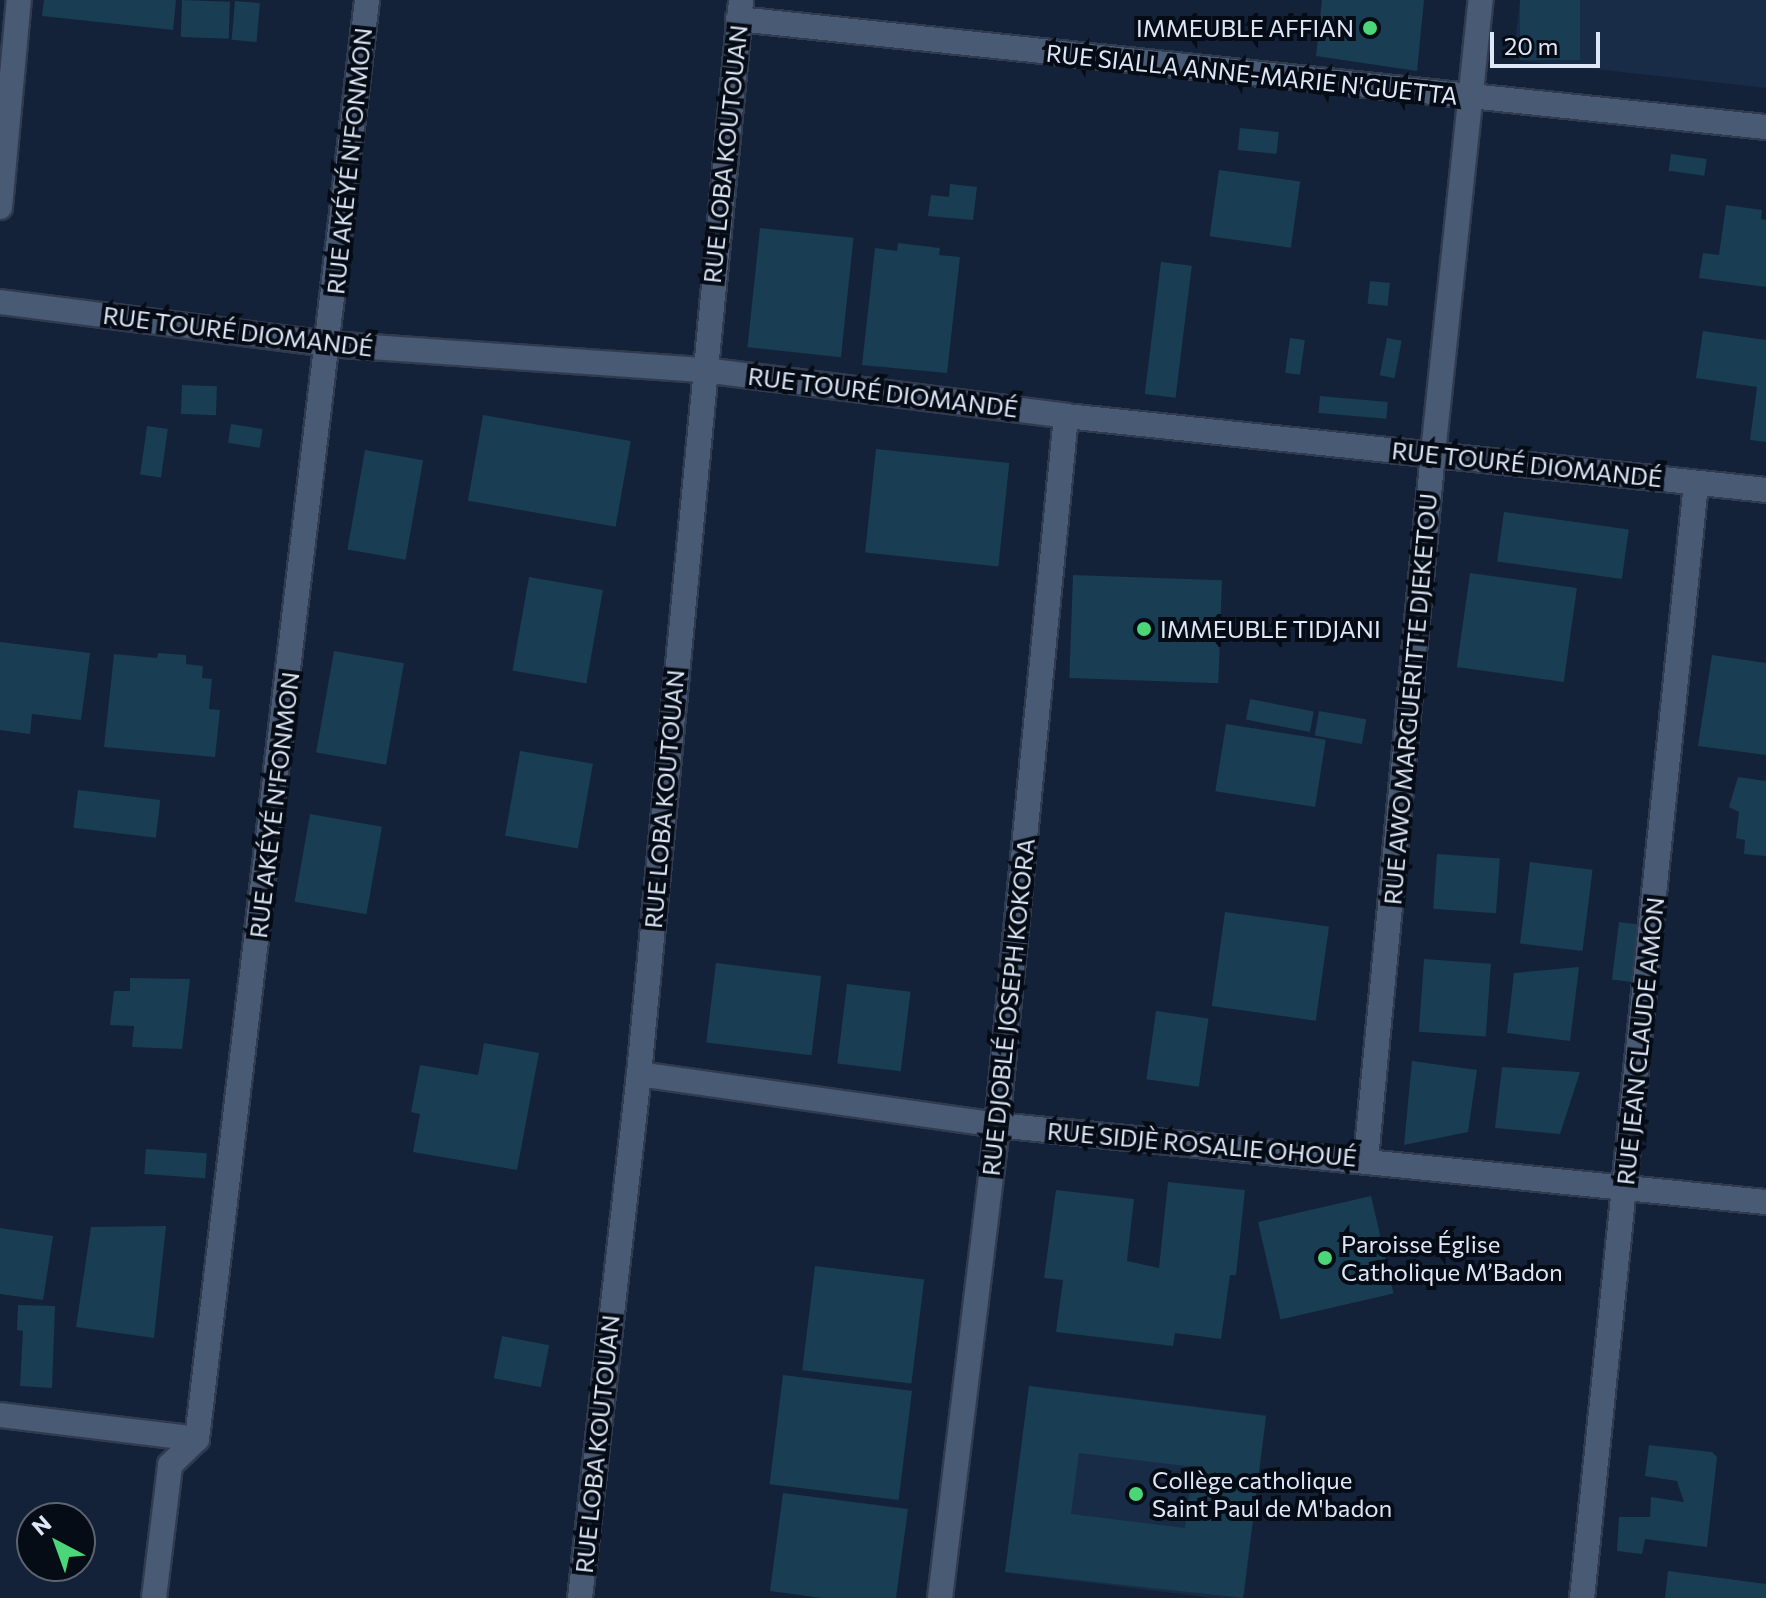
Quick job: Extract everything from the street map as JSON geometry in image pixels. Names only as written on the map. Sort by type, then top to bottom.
[{"type":"street","points":[[0,207],[19,0]]},
{"type":"street","name":"RUE AKÉYÉ N'FONMON","points":[[197,1439],[329,344],[367,0]]},
{"type":"street","name":"RUE AWO MARGUERITTE DJEKETOU","points":[[1366,1159],[1433,453],[1481,0]]},
{"type":"street","name":"RUE SIALLA ANNE-MARIE N'GUETTA","points":[[740,9],[1471,97],[1766,127]]},
{"type":"street","name":"RUE LOBA KOUTOUAN","points":[[580,1598],[639,1074],[740,9]]},
{"type":"street","name":"RUE TOURÉ DIOMANDÉ","points":[[0,302],[329,344],[704,370],[1066,416],[1766,490]]},
{"type":"street","name":"RUE DJOBLÉ JOSEPH KOKORA","points":[[940,1598],[997,1125],[1066,416]]},
{"type":"street","name":"RUE JEAN CLAUDE AMON","points":[[1582,1598],[1696,483]]},
{"type":"street","name":"RUE SIDJÈ ROSALIE OHOUÉ","points":[[639,1074],[997,1125],[1366,1159],[1766,1202]]},
{"type":"street","points":[[0,1415],[197,1439]]},
{"type":"street","points":[[154,1598],[170,1465],[197,1439]]},
{"type":"shaded area","points":[[1520,0],[1766,0],[1766,88],[1513,60]]},
{"type":"shaded area","name":"Collège catholique Saint Paul de M'badon","points":[[1029,1386],[1266,1415],[1244,1598],[1213,1598],[1006,1573]]},
{"type":"building","points":[[44,0],[176,0],[173,30],[42,16]]},
{"type":"building","points":[[182,0],[230,2],[229,39],[181,37]]},
{"type":"building","name":"IMMEUBLE AFFIAN","points":[[1322,0],[1424,0],[1417,71],[1316,56]]},
{"type":"building","points":[[1520,0],[1580,0],[1580,60],[1520,60]]},
{"type":"building","points":[[235,1],[260,3],[257,42],[232,40]]},
{"type":"building","points":[[1240,128],[1279,132],[1276,154],[1238,150]]},
{"type":"building","points":[[1671,154],[1707,159],[1704,176],[1669,171]]},
{"type":"building","points":[[1219,170],[1300,181],[1291,248],[1210,236]]},
{"type":"building","points":[[950,184],[977,187],[973,220],[928,216],[931,195],[949,197]]},
{"type":"building","points":[[1726,205],[1762,210],[1761,219],[1766,220],[1766,287],[1699,278],[1703,253],[1719,255]]},
{"type":"building","points":[[760,228],[853,238],[841,357],[747,347]]},
{"type":"building","points":[[898,243],[940,248],[939,255],[960,257],[947,373],[862,365],[875,248],[897,251]]},
{"type":"building","points":[[1161,262],[1192,266],[1176,398],[1145,394]]},
{"type":"building","points":[[1370,281],[1390,283],[1387,306],[1368,304]]},
{"type":"building","points":[[1703,331],[1766,340],[1766,442],[1750,440],[1757,387],[1696,378]]},
{"type":"building","points":[[1290,338],[1305,340],[1300,375],[1285,373]]},
{"type":"building","points":[[1387,338],[1402,341],[1394,378],[1380,375]]},
{"type":"building","points":[[182,385],[217,386],[216,415],[181,414]]},
{"type":"building","points":[[1320,396],[1388,402],[1386,419],[1319,413]]},
{"type":"building","points":[[483,415],[631,441],[616,527],[468,501]]},
{"type":"building","points":[[231,424],[263,429],[260,448],[228,443]]},
{"type":"building","points":[[147,426],[168,429],[161,477],[140,475]]},
{"type":"building","points":[[876,449],[1009,463],[998,566],[865,552]]},
{"type":"building","points":[[365,450],[423,460],[406,560],[347,549]]},
{"type":"building","points":[[1504,512],[1629,530],[1622,579],[1497,562]]},
{"type":"building","points":[[1470,573],[1577,588],[1564,682],[1457,667]]},
{"type":"building","name":"IMMEUBLE TIDJANI","points":[[1073,575],[1222,580],[1218,683],[1069,678]]},
{"type":"building","points":[[529,577],[603,590],[586,684],[513,671]]},
{"type":"building","points":[[0,642],[90,653],[81,720],[32,714],[30,734],[0,730]]},
{"type":"building","points":[[334,651],[404,663],[386,765],[316,752]]},
{"type":"building","points":[[158,653],[186,655],[186,664],[203,666],[202,678],[212,679],[209,709],[220,710],[215,757],[104,747],[114,654],[157,658]]},
{"type":"building","points":[[1712,655],[1766,663],[1766,755],[1698,746]]},
{"type":"building","points":[[1250,699],[1314,711],[1310,732],[1246,720]]},
{"type":"building","points":[[1319,711],[1366,719],[1362,744],[1315,736]]},
{"type":"building","points":[[1226,724],[1326,740],[1315,807],[1215,791]]},
{"type":"building","points":[[520,751],[593,764],[578,849],[505,836]]},
{"type":"building","points":[[1738,777],[1766,781],[1766,856],[1744,854],[1745,840],[1736,838],[1739,812],[1729,807]]},
{"type":"building","points":[[78,790],[160,800],[156,838],[73,828]]},
{"type":"building","points":[[310,814],[382,827],[366,914],[295,902]]},
{"type":"building","points":[[1437,854],[1500,858],[1496,913],[1433,909]]},
{"type":"building","points":[[1530,862],[1593,870],[1583,951],[1520,943]]},
{"type":"building","points":[[1225,912],[1329,927],[1316,1021],[1212,1006]]},
{"type":"building","points":[[1619,922],[1643,925],[1636,982],[1612,980]]},
{"type":"building","points":[[1424,959],[1491,964],[1486,1036],[1419,1032]]},
{"type":"building","points":[[716,963],[821,976],[811,1055],[706,1042]]},
{"type":"building","points":[[1579,967],[1570,1041],[1507,1033],[1514,973]]},
{"type":"building","points":[[130,978],[190,979],[182,1049],[132,1047],[134,1026],[110,1025],[114,991],[130,991]]},
{"type":"building","points":[[847,984],[911,992],[901,1071],[837,1063]]},
{"type":"building","points":[[1156,1011],[1208,1018],[1199,1087],[1146,1079]]},
{"type":"building","points":[[484,1043],[539,1053],[517,1170],[413,1152],[420,1114],[411,1112],[420,1065],[478,1075]]},
{"type":"building","points":[[1412,1061],[1477,1070],[1468,1132],[1404,1145]]},
{"type":"building","points":[[1502,1067],[1580,1072],[1560,1134],[1495,1128]]},
{"type":"building","points":[[146,1149],[207,1153],[205,1178],[144,1174]]},
{"type":"building","points":[[1168,1182],[1245,1190],[1236,1275],[1230,1275],[1221,1339],[1175,1333],[1173,1346],[1056,1332],[1063,1280],[1044,1278],[1056,1190],[1134,1199],[1127,1261],[1159,1268]]},
{"type":"building","name":"Paroisse Église Catholique M’Badon","points":[[1371,1196],[1393,1293],[1280,1320],[1258,1222]]},
{"type":"building","points":[[166,1226],[154,1338],[76,1327],[91,1227]]},
{"type":"building","points":[[0,1228],[53,1236],[43,1300],[0,1294]]},
{"type":"building","points":[[815,1266],[924,1279],[911,1384],[802,1370]]},
{"type":"building","points":[[18,1305],[55,1306],[52,1388],[20,1386],[23,1331],[17,1330]]},
{"type":"building","points":[[502,1336],[549,1345],[541,1387],[494,1378]]},
{"type":"building","points":[[783,1375],[912,1391],[899,1500],[770,1484]]},
{"type":"building","name":"Collège catholique Saint Paul de M'badon","points":[[1029,1386],[1266,1416],[1243,1598],[1005,1572]],"holes":[[[1079,1453],[1193,1467],[1185,1528],[1071,1514]]]},
{"type":"building","points":[[1649,1445],[1712,1452],[1717,1457],[1707,1547],[1645,1539],[1642,1554],[1617,1551],[1619,1517],[1650,1517],[1651,1497],[1684,1502],[1677,1481],[1645,1476]]},
{"type":"building","points":[[783,1493],[908,1509],[896,1598],[822,1598],[770,1591]]},
{"type":"building","points":[[1668,1571],[1766,1584],[1766,1598],[1665,1598]]},
{"type":"place","name":"IMMEUBLE AFFIAN","points":[[1370,28]]},
{"type":"place","name":"IMMEUBLE TIDJANI","points":[[1144,629]]},
{"type":"place","name":"Paroisse Église Catholique M’Badon","points":[[1325,1258]]},
{"type":"place","name":"Collège catholique Saint Paul de M'badon","points":[[1136,1494]]}]
